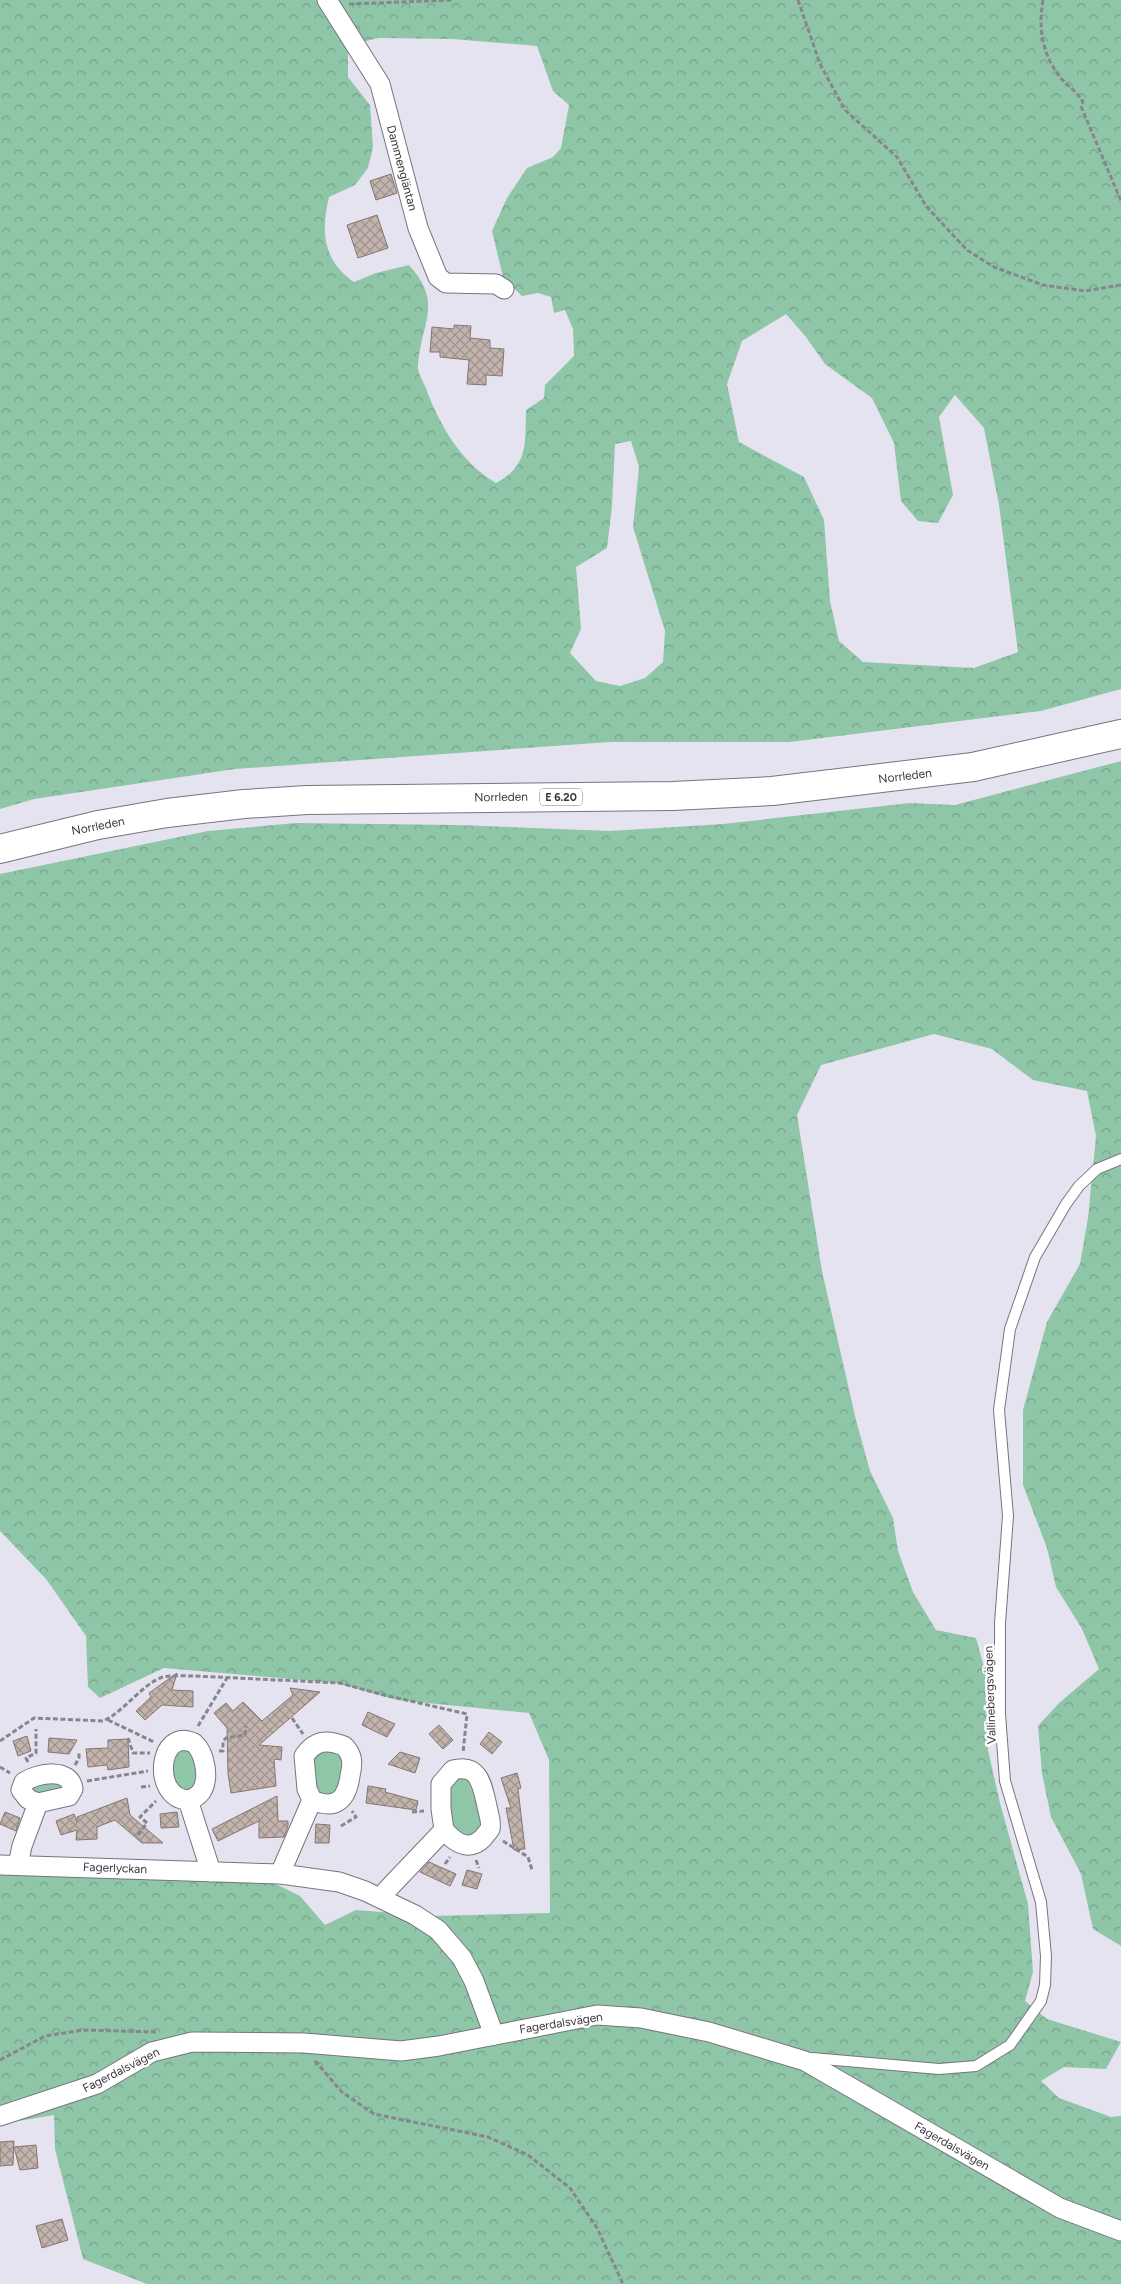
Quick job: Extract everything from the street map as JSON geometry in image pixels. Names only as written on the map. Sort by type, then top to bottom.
[{"type":"highway","name":"Norrleden","points":[[0,849],[98,825],[167,813],[244,804],[307,800],[673,796],[772,792],[973,767],[1121,734]]},
{"type":"street","name":"Dammengläntan","points":[[329,3],[380,84],[418,228],[438,277],[446,283],[496,284],[504,289]]},
{"type":"street","points":[[177,1741],[196,1747],[204,1768],[203,1788],[198,1795],[188,1800],[177,1797],[168,1788],[166,1756],[177,1741]]},
{"type":"street","points":[[462,1769],[472,1772],[481,1782],[490,1821],[489,1830],[476,1844],[465,1846],[451,1838],[444,1830],[441,1809],[441,1784],[448,1774],[462,1769]]},
{"type":"street","points":[[64,1775],[72,1784],[72,1792],[69,1796],[38,1803],[28,1799],[21,1790],[23,1782],[33,1777],[64,1775]]},
{"type":"street","points":[[188,1800],[211,1872]]},
{"type":"street","points":[[282,1874],[282,1867],[312,1800]]},
{"type":"street","name":"Fagerlyckan","points":[[9,1865],[22,1846],[38,1803]]},
{"type":"street","points":[[383,1898],[386,1891],[444,1830]]},
{"type":"street","name":"Fagerlyckan","points":[[9,1865],[282,1874],[339,1882],[383,1898],[416,1915],[438,1930],[462,1958],[474,1981],[494,2035]]},
{"type":"street","name":"Fagerdalsvägen","points":[[0,2116],[98,2084],[152,2052],[192,2042],[304,2043],[401,2051],[439,2046],[597,2015],[641,2018],[709,2032],[805,2061],[1060,2208],[1121,2231]]},
{"type":"lane","name":"Vallinebergsvägen","points":[[805,2061],[812,2058],[939,2069],[976,2066],[1010,2045],[1041,2001],[1045,1985],[1046,1956],[1041,1902],[1005,1781],[1000,1714],[1000,1623],[1008,1516],[999,1410],[1010,1328],[1035,1257],[1066,1204],[1079,1186],[1097,1169],[1121,1159]]},
{"type":"path","points":[[329,3],[453,0]]},
{"type":"path","points":[[798,0],[820,64],[845,110],[897,157],[926,206],[967,250],[994,267],[1043,285],[1085,291],[1121,284]]},
{"type":"path","points":[[1043,0],[1040,24],[1043,43],[1062,79],[1074,88],[1083,102],[1081,106],[1121,201]]},
{"type":"path","points":[[0,1741],[34,1718],[97,1722],[108,1719],[154,1681],[162,1678],[228,1678],[340,1683],[466,1714],[462,1769]]},
{"type":"path","points":[[228,1678],[196,1747],[223,1751],[224,1739],[228,1736],[244,1736],[246,1726]]},
{"type":"path","points":[[108,1719],[166,1756]]},
{"type":"path","points":[[33,1777],[26,1758],[36,1753],[36,1729]]},
{"type":"path","points":[[128,1738],[134,1753],[166,1756]]},
{"type":"path","points":[[72,1784],[166,1756]]},
{"type":"path","points":[[138,1835],[147,1823],[140,1817],[168,1788]]},
{"type":"path","points":[[484,1836],[491,1842],[498,1840],[508,1842],[521,1851],[530,1860],[532,1870]]},
{"type":"path","points":[[0,2060],[46,2036],[83,2030],[160,2032]]},
{"type":"path","points":[[304,2043],[319,2068],[342,2092],[374,2114],[488,2137],[528,2154],[570,2188],[597,2228],[623,2284]]},
{"type":"green space","points":[[0,0],[1121,0],[1121,689],[1041,711],[790,742],[610,742],[235,769],[34,799],[0,809]],"holes":[[[379,38],[452,39],[537,46],[553,91],[569,105],[561,148],[553,157],[527,168],[507,198],[492,231],[503,277],[522,296],[538,293],[551,297],[554,313],[565,310],[573,329],[574,356],[545,385],[544,398],[526,410],[525,443],[520,461],[507,476],[496,483],[472,464],[452,441],[437,414],[420,376],[418,365],[428,314],[426,291],[420,279],[409,265],[376,273],[354,282],[335,264],[326,244],[325,222],[329,197],[355,185],[368,168],[373,147],[370,105],[348,77],[348,45]],[[786,314],[806,337],[825,364],[872,398],[894,443],[901,501],[918,521],[938,523],[953,495],[939,417],[955,395],[984,428],[999,505],[1018,652],[974,668],[863,662],[839,641],[830,601],[824,520],[804,477],[739,442],[727,384],[742,341]],[[631,441],[639,467],[633,527],[665,631],[663,662],[645,678],[620,686],[596,681],[570,653],[581,629],[576,567],[607,548],[612,506],[615,444]]]},
{"type":"green space","points":[[1121,761],[1121,1946],[1093,1929],[1081,1874],[1051,1817],[1042,1773],[1038,1726],[1059,1703],[1099,1669],[1082,1629],[1056,1587],[1047,1548],[1023,1485],[1023,1410],[1047,1322],[1080,1264],[1088,1218],[1096,1136],[1087,1091],[1033,1080],[992,1049],[934,1034],[821,1065],[797,1115],[822,1271],[856,1420],[870,1471],[893,1518],[898,1551],[913,1592],[936,1630],[976,1638],[988,1682],[988,1750],[1000,1803],[1028,1904],[1033,1972],[1025,2001],[1047,2019],[1121,2042],[1106,2069],[1064,2067],[1041,2081],[1059,2098],[1111,2117],[1121,2116],[1121,2284],[147,2284],[83,2259],[55,2149],[54,2115],[0,2124],[0,1874],[250,1876],[278,1885],[300,1896],[325,1925],[356,1910],[432,1916],[550,1913],[549,1760],[529,1713],[397,1700],[336,1683],[164,1668],[100,1698],[88,1687],[86,1636],[46,1579],[0,1531],[0,874],[208,831],[296,823],[457,825],[610,831],[723,824],[910,803],[955,805]]},
{"type":"green space","points":[[190,1746],[200,1780],[186,1795],[169,1782],[172,1753]]},
{"type":"green space","points":[[310,1751],[345,1751],[342,1793],[316,1798]]},
{"type":"green space","points":[[468,1774],[487,1821],[470,1841],[446,1824],[447,1780]]},
{"type":"green space","points":[[47,1778],[70,1786],[36,1799],[27,1782]]},
{"type":"building","points":[[391,174],[397,193],[376,200],[370,181]]},
{"type":"building","points":[[377,215],[388,248],[358,258],[347,225]]},
{"type":"building","points":[[454,325],[471,326],[470,338],[490,340],[490,348],[504,349],[502,376],[486,375],[486,385],[467,384],[469,360],[440,357],[440,352],[430,352],[432,327],[454,329]]},
{"type":"building","points":[[177,1673],[172,1690],[193,1691],[193,1707],[162,1705],[145,1720],[136,1711],[151,1697],[149,1693]]},
{"type":"building","points":[[290,1688],[320,1692],[259,1745],[282,1747],[281,1760],[274,1759],[276,1786],[231,1793],[228,1773],[227,1728],[214,1713],[226,1703],[233,1711],[243,1702],[262,1721],[293,1695]]},
{"type":"building","points":[[368,1712],[395,1724],[387,1737],[362,1725]]},
{"type":"building","points":[[439,1725],[453,1740],[443,1749],[429,1734]]},
{"type":"building","points":[[489,1732],[502,1742],[492,1754],[480,1744]]},
{"type":"building","points":[[27,1736],[31,1751],[18,1756],[13,1741]]},
{"type":"building","points":[[49,1738],[77,1740],[69,1754],[48,1752]]},
{"type":"building","points":[[128,1739],[129,1767],[108,1770],[107,1765],[88,1767],[86,1749],[108,1748],[108,1740]]},
{"type":"building","points":[[400,1752],[420,1758],[415,1773],[388,1764]]},
{"type":"building","points":[[517,1773],[521,1788],[518,1789],[525,1849],[514,1850],[506,1808],[511,1808],[501,1778]]},
{"type":"building","points":[[368,1786],[386,1789],[385,1792],[418,1801],[416,1810],[366,1803]]},
{"type":"building","points":[[277,1796],[278,1821],[288,1821],[284,1837],[259,1838],[259,1821],[218,1841],[212,1829]]},
{"type":"building","points":[[127,1798],[130,1815],[163,1843],[142,1843],[115,1820],[97,1827],[97,1839],[76,1840],[77,1830],[61,1835],[56,1821],[74,1814],[77,1822],[77,1817]]},
{"type":"building","points":[[5,1812],[20,1818],[16,1831],[0,1824]]},
{"type":"building","points":[[177,1812],[179,1827],[161,1828],[160,1814]]},
{"type":"building","points":[[316,1824],[330,1825],[329,1843],[315,1843]]},
{"type":"building","points":[[429,1862],[456,1874],[450,1886],[420,1872]]},
{"type":"building","points":[[467,1870],[482,1874],[477,1889],[462,1885]]},
{"type":"building","points":[[14,2141],[13,2165],[0,2166],[0,2142]]},
{"type":"building","points":[[36,2145],[38,2168],[20,2170],[14,2147]]},
{"type":"building","points":[[62,2219],[68,2240],[42,2248],[36,2226]]}]
